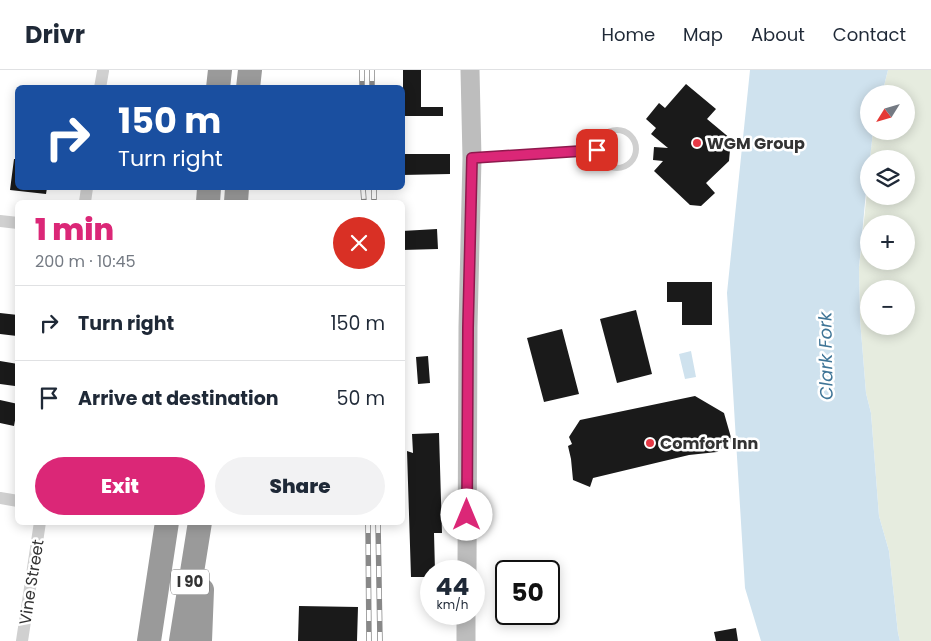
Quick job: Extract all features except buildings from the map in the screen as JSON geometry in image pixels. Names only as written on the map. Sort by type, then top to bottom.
[{"type":"highway","points":[[218,85],[220,70]]},
{"type":"highway","points":[[248,85],[250,70]]},
{"type":"highway","name":"I 90","points":[[149,641],[167,525]]},
{"type":"highway","name":"I 90","points":[[181,641],[200,525]]},
{"type":"highway","points":[[200,641],[205,525]]},
{"type":"highway","points":[[140,641],[163,550]]},
{"type":"main road","points":[[467,560],[468,328],[472,158],[470,70]]},
{"type":"main road","points":[[466,625],[466,641]]},
{"type":"street","points":[[100,85],[102,71]]},
{"type":"street","points":[[0,221],[15,223]]},
{"type":"street","points":[[0,498],[15,500]]},
{"type":"street","name":"Vine Street","points":[[22,641],[40,525]]},
{"type":"lane","points":[[612,130],[625,131],[630,135],[636,147],[634,158],[618,168],[607,165],[602,161],[597,150],[601,138],[612,130]]},
{"type":"lane","points":[[472,158],[597,150]]},
{"type":"shaded area","points":[[888,70],[931,70],[931,641],[900,641],[898,633],[889,551],[879,516],[871,413],[866,393],[861,335],[915,335],[915,280],[860,280],[860,319],[859,268],[860,258],[860,270],[915,270],[915,215],[865,215],[866,205],[915,205],[915,150],[871,150],[872,140],[915,140],[915,85],[884,85]]},
{"type":"water","name":"Clark Fork","points":[[750,70],[888,70],[884,85],[860,85],[860,140],[872,140],[871,150],[860,150],[860,205],[865,205],[864,215],[860,215],[860,335],[866,393],[871,413],[879,516],[889,551],[900,641],[761,641],[745,588],[727,293]]},
{"type":"water","points":[[691,351],[696,377],[685,379],[679,354]]},
{"type":"railway","points":[[362,70],[362,85]]},
{"type":"railway","points":[[372,70],[372,85]]},
{"type":"railway","points":[[363,190],[364,200]]},
{"type":"railway","points":[[374,190],[374,200]]},
{"type":"railway","points":[[368,525],[369,641]]},
{"type":"railway","points":[[378,525],[380,641]]},
{"type":"place","name":"WGM Group","points":[[697,143]]},
{"type":"place","name":"Comfort Inn","points":[[650,443]]},
{"type":"route","points":[[467,515],[468,328],[472,158],[597,150]]}]
